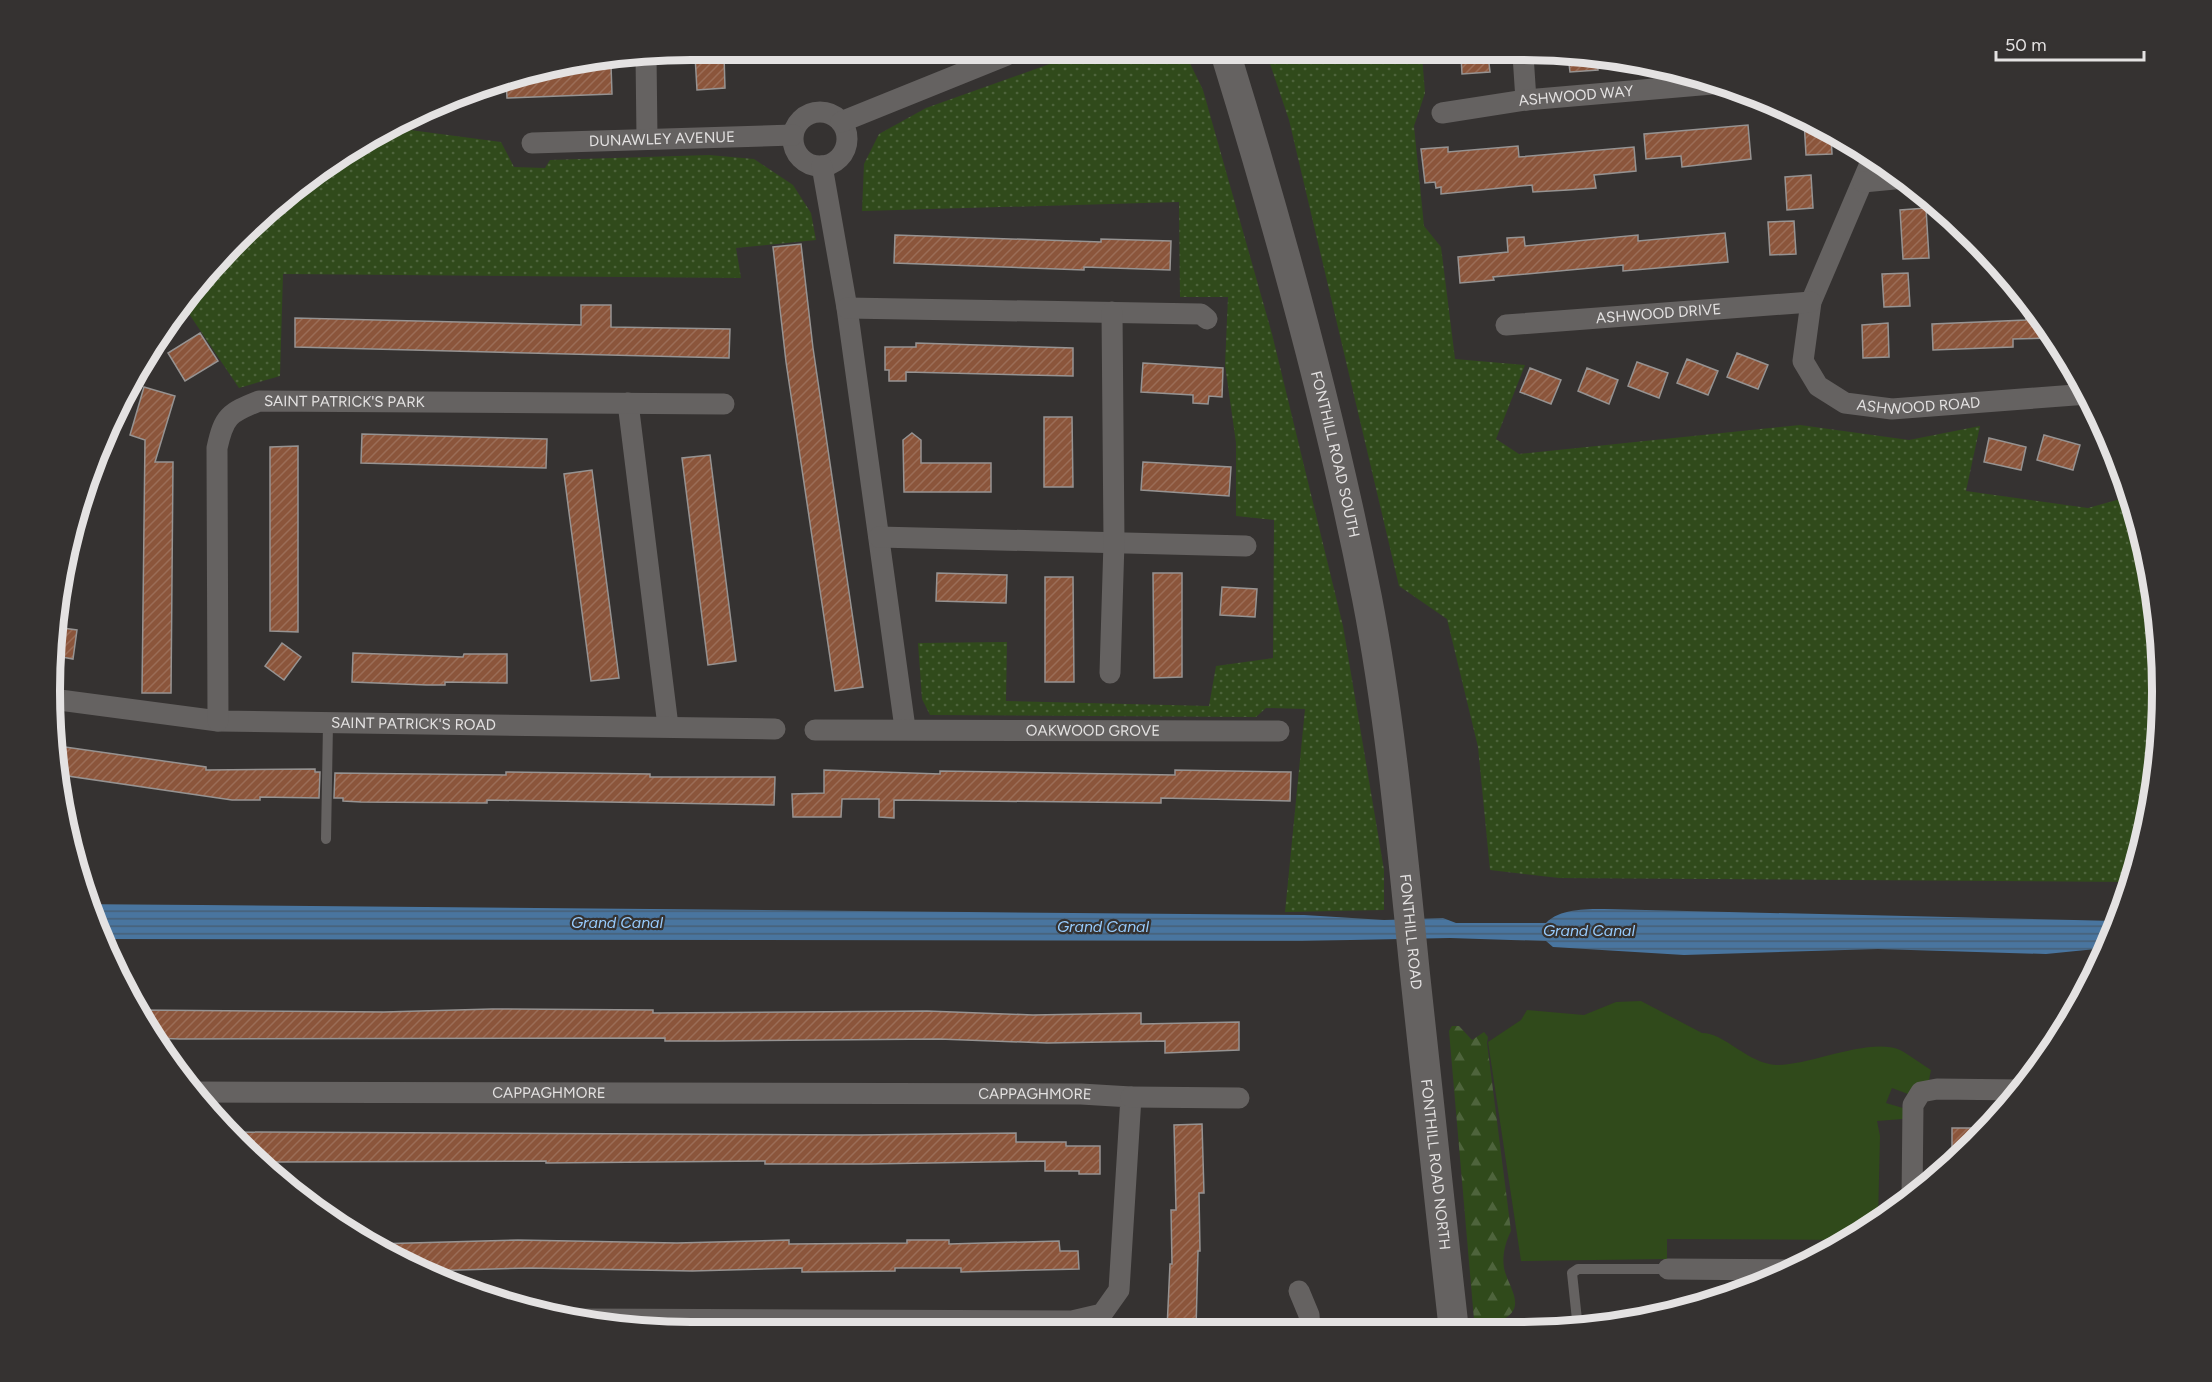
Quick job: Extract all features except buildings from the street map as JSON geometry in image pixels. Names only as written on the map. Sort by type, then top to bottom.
[{"type":"main road","name":"FONTHILL ROAD SOUTH","points":[[1228,60],[1265,181],[1318,381],[1367,599],[1386,715],[1404,863]]},
{"type":"main road","name":"FONTHILL ROAD","points":[[1404,863],[1418,1000]]},
{"type":"main road","name":"FONTHILL ROAD NORTH","points":[[1418,1000],[1453,1322]]},
{"type":"street","points":[[841,122],[995,60]]},
{"type":"street","points":[[1523,60],[1526,100]]},
{"type":"street","points":[[646,61],[647,138]]},
{"type":"street","name":"ASHWOOD WAY","points":[[1442,113],[1526,100],[1696,85]]},
{"type":"street","points":[[826,112],[841,122],[845,129],[846,146],[837,159],[822,166],[806,162],[800,157],[793,143],[793,135],[801,119],[808,114],[826,112]]},
{"type":"street","name":"DUNAWLEY AVENUE","points":[[532,143],[793,135]]},
{"type":"street","name":"ASHWOOD ROAD","points":[[1870,165],[1811,302],[1803,361],[1818,387],[1845,403],[1892,409],[2077,395]]},
{"type":"street","points":[[822,166],[847,308],[905,728]]},
{"type":"street","points":[[1863,182],[1890,179]]},
{"type":"street","name":"ASHWOOD DRIVE","points":[[1506,325],[1811,302]]},
{"type":"street","points":[[847,308],[1201,314],[1207,319]]},
{"type":"street","points":[[1110,673],[1114,542],[1112,312]]},
{"type":"street","name":"SAINT PATRICK'S PARK","points":[[218,721],[217,448],[223,423],[236,410],[259,400],[724,404]]},
{"type":"street","points":[[628,403],[668,726]]},
{"type":"street","points":[[879,537],[1246,546]]},
{"type":"street","name":"SAINT PATRICK'S ROAD","points":[[60,700],[218,721],[775,729]]},
{"type":"street","name":"OAKWOOD GROVE","points":[[815,730],[905,728],[1279,731]]},
{"type":"street","points":[[1912,1186],[1912,1122],[1917,1096],[1925,1090],[1937,1089],[2009,1090]]},
{"type":"street","name":"CAPPAGHMORE","points":[[204,1092],[1081,1094],[1239,1098]]},
{"type":"street","points":[[632,1319],[1072,1321],[1102,1314],[1119,1290],[1131,1096]]},
{"type":"street","points":[[1668,1269],[1771,1270]]},
{"type":"street","points":[[1299,1292],[1309,1315],[1309,1322]]},
{"type":"lane","points":[[326,840],[328,723]]},
{"type":"lane","points":[[1577,1320],[1572,1273],[1578,1269],[1668,1269]]},
{"type":"green space","points":[[1061,60],[1188,60],[1203,90],[1272,334],[1343,626],[1384,870],[1384,910],[1285,912],[1305,709],[1266,708],[1256,717],[930,715],[922,699],[918,643],[1007,642],[1006,701],[1209,706],[1216,666],[1273,658],[1274,520],[1236,516],[1236,443],[1225,365],[1228,297],[1180,297],[1179,202],[862,211],[864,164],[879,134],[926,108]]},
{"type":"green space","points":[[1269,60],[1422,60],[1425,93],[1414,126],[1424,226],[1441,247],[1455,359],[1525,365],[1496,439],[1519,454],[1800,425],[1909,440],[1980,426],[1966,491],[2088,508],[2122,499],[2140,568],[2147,609],[2152,691],[2147,773],[2140,814],[2122,882],[1559,878],[1490,870],[1478,747],[1447,619],[1399,586],[1289,120]]},
{"type":"green space","points":[[404,129],[501,142],[514,167],[545,168],[550,160],[709,155],[754,159],[793,185],[811,213],[816,240],[736,248],[741,278],[283,274],[280,376],[239,388],[187,311],[245,245],[307,190],[340,166]]},
{"type":"green space","points":[[1641,1001],[1766,1063],[1791,1064],[1857,1049],[1887,1047],[1908,1054],[1931,1070],[1929,1080],[1908,1094],[1892,1088],[1886,1103],[1903,1108],[1903,1119],[1877,1121],[1880,1136],[1878,1211],[1831,1240],[1667,1239],[1667,1259],[1521,1261],[1488,1042],[1521,1020],[1527,1010],[1584,1015],[1616,1002]]},
{"type":"green space","points":[[1452,1026],[1459,1026],[1472,1040],[1484,1032],[1488,1037],[1511,1231],[1505,1246],[1503,1261],[1515,1303],[1511,1314],[1505,1318],[1506,1322],[1474,1322],[1449,1031]]},
{"type":"water","name":"Grand Canal","points":[[97,904],[1304,915],[1384,920],[1443,918],[1456,923],[1546,923],[1551,918],[1565,912],[1604,909],[2108,921],[2096,949],[2046,954],[1878,949],[1684,955],[1553,947],[1546,941],[1450,938],[1301,941],[111,939]]}]
